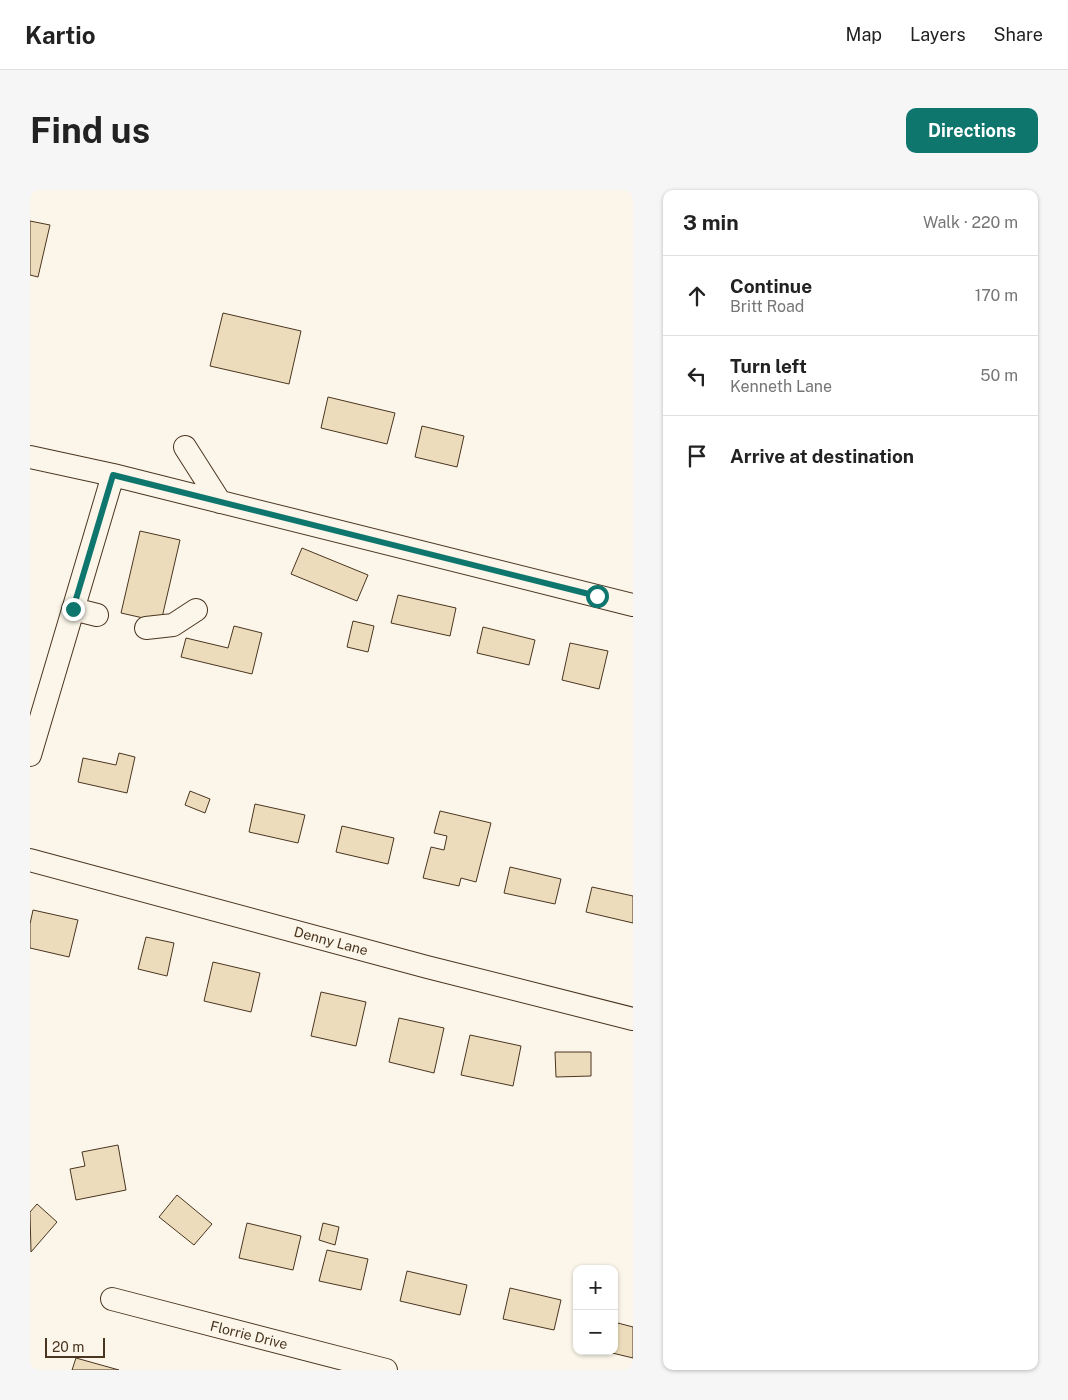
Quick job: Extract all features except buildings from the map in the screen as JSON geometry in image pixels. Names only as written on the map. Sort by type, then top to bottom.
[{"type":"street","points":[[185,448],[220,502]]},
{"type":"street","points":[[30,457],[113,475],[633,605]]},
{"type":"street","points":[[30,755],[113,475]]},
{"type":"street","points":[[73,609],[96,615]]},
{"type":"street","points":[[146,628],[173,625],[196,610]]},
{"type":"street","name":"Denny Lane","points":[[30,860],[427,967],[633,1019]]},
{"type":"street","name":"Florrie Drive","points":[[112,1300],[386,1370]]},
{"type":"route","points":[[73,609],[113,475],[597,596]]}]
